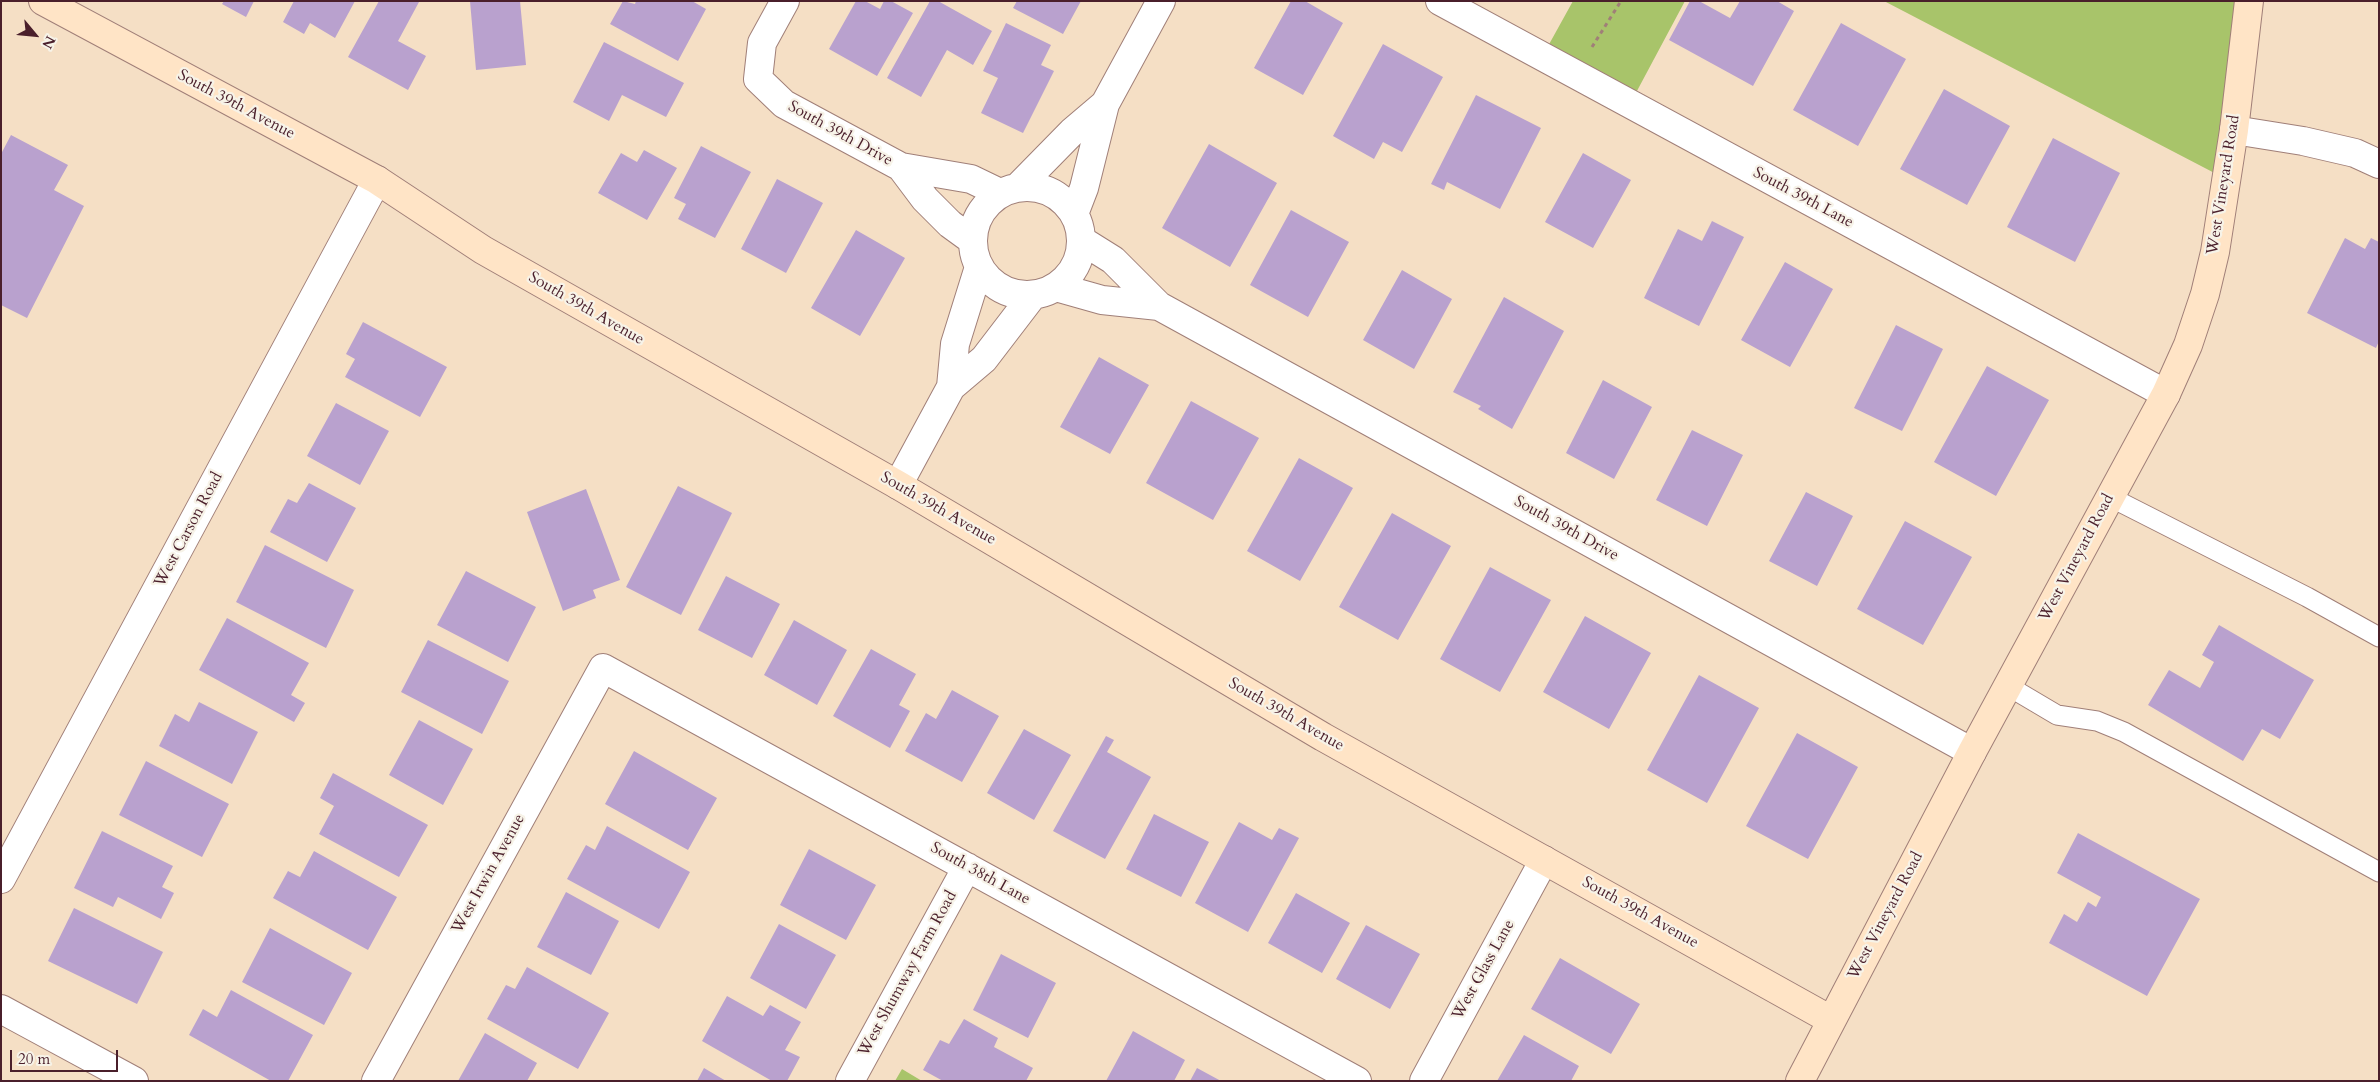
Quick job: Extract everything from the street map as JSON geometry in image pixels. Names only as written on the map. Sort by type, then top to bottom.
[{"type":"street","name":"South 39th Avenue","points":[[43,1],[377,180],[483,250],[898,486],[1323,737],[1832,1020]]},
{"type":"street","name":"South 39th Drive","points":[[785,1],[762,43],[758,79],[784,104],[901,167],[971,180],[1009,190]]},
{"type":"street","points":[[1074,214],[1084,188],[1106,104],[1161,1]]},
{"type":"street","name":"South 39th Lane","points":[[1440,1],[2166,394]]},
{"type":"street","name":"West Vineyard Road","points":[[1800,1081],[1972,752],[2166,394],[2188,345],[2205,294],[2215,252],[2234,130],[2249,1]]},
{"type":"street","points":[[1045,291],[1017,295],[1001,290],[988,280],[978,267],[972,240],[976,221],[985,205],[1009,190],[1072,132],[1106,104]]},
{"type":"street","points":[[2234,130],[2355,153],[2379,164]]},
{"type":"street","name":"South 39th Drive","points":[[901,167],[925,199],[950,224],[972,240]]},
{"type":"street","name":"West Carson Road","points":[[1,879],[377,180]]},
{"type":"street","points":[[898,486],[951,387],[984,359],[1045,291],[1067,278],[1075,267],[1080,254],[1079,226],[1074,214],[1064,201],[1050,192],[1034,187],[1009,190]]},
{"type":"street","name":"South 39th Drive","points":[[1081,240],[1112,260],[1159,306],[1972,752]]},
{"type":"street","points":[[951,387],[955,344],[978,267]]},
{"type":"street","name":"South 39th Drive","points":[[1045,291],[1159,306]]},
{"type":"street","name":"South 38th Lane","points":[[603,668],[1357,1081]]},
{"type":"street","name":"West Irwin Avenue","points":[[376,1081],[603,668]]},
{"type":"street","name":"West Glass Lane","points":[[1424,1081],[1544,860]]},
{"type":"street","name":"West Shumway Farm Road","points":[[850,1081],[966,867]]},
{"type":"street","points":[[1,1008],[134,1081]]},
{"type":"lane","points":[[2110,497],[2307,597],[2379,637]]},
{"type":"lane","points":[[2008,686],[2057,715],[2097,722],[2124,732],[2379,872]]},
{"type":"path","points":[[1576,76],[1621,1]]},
{"type":"green space","points":[[1573,1],[1685,1],[1630,104],[1542,57]]},
{"type":"green space","points":[[1884,1],[2249,1],[2226,179]]},
{"type":"green space","points":[[902,1069],[922,1081],[895,1081]]},
{"type":"building","points":[[224,1],[254,1],[246,17],[222,4]]},
{"type":"building","points":[[294,1],[355,1],[335,38],[310,23],[304,34],[283,22]]},
{"type":"building","points":[[379,1],[419,2],[398,41],[426,56],[408,90],[348,57]]},
{"type":"building","points":[[470,1],[520,1],[526,65],[476,70]]},
{"type":"building","points":[[623,1],[635,4],[636,1],[692,1],[706,9],[678,61],[610,24]]},
{"type":"building","points":[[856,1],[865,1],[880,9],[884,1],[891,1],[913,13],[877,76],[829,49]]},
{"type":"building","points":[[930,1],[938,1],[992,31],[973,65],[947,50],[921,97],[887,78]]},
{"type":"building","points":[[1017,1],[1081,1],[1063,34],[1013,8]]},
{"type":"building","points":[[1291,1],[1305,1],[1343,23],[1303,95],[1254,68]]},
{"type":"building","points":[[1690,1],[1699,1],[1730,18],[1740,1],[1777,1],[1794,11],[1753,86],[1669,40]]},
{"type":"building","points":[[1006,23],[1051,45],[1041,65],[1054,71],[1023,133],[981,113],[998,78],[983,71]]},
{"type":"building","points":[[1841,23],[1906,59],[1858,146],[1793,110]]},
{"type":"building","points":[[604,42],[684,83],[666,117],[622,95],[609,121],[573,102]]},
{"type":"building","points":[[1383,44],[1443,77],[1402,152],[1383,142],[1374,159],[1333,136]]},
{"type":"building","points":[[1944,89],[2010,126],[1967,205],[1900,169]]},
{"type":"building","points":[[1476,95],[1541,128],[1500,209],[1447,182],[1444,190],[1431,184]]},
{"type":"building","points":[[11,135],[68,165],[54,190],[84,206],[27,318],[1,305],[1,154]]},
{"type":"building","points":[[2053,138],[2120,173],[2075,262],[2007,227]]},
{"type":"building","points":[[1209,144],[1277,183],[1230,267],[1162,228]]},
{"type":"building","points":[[701,146],[751,172],[715,238],[678,219],[686,204],[674,198]]},
{"type":"building","points":[[644,150],[677,168],[647,220],[598,193],[621,153],[637,162]]},
{"type":"building","points":[[1583,153],[1631,180],[1593,248],[1545,222]]},
{"type":"building","points":[[777,179],[823,203],[786,273],[741,249]]},
{"type":"building","points":[[1291,210],[1349,242],[1308,317],[1250,285]]},
{"type":"building","points":[[1712,221],[1744,237],[1699,326],[1644,298],[1678,229],[1702,241]]},
{"type":"building","points":[[856,230],[905,258],[860,336],[811,308]]},
{"type":"building","points":[[2345,238],[2365,249],[2371,238],[2379,242],[2379,341],[2376,348],[2307,313]]},
{"type":"building","points":[[1785,262],[1833,289],[1790,367],[1741,340]]},
{"type":"building","points":[[1402,270],[1452,299],[1414,369],[1363,340]]},
{"type":"building","points":[[1504,297],[1564,331],[1512,429],[1478,409],[1481,406],[1453,392]]},
{"type":"building","points":[[363,322],[447,367],[420,417],[345,377],[355,359],[346,354]]},
{"type":"building","points":[[1896,325],[1943,349],[1902,431],[1854,408]]},
{"type":"building","points":[[1099,357],[1149,385],[1110,454],[1060,427]]},
{"type":"building","points":[[1987,366],[2049,400],[1996,496],[1934,462]]},
{"type":"building","points":[[1603,380],[1652,407],[1614,479],[1566,453]]},
{"type":"building","points":[[1191,401],[1259,438],[1213,520],[1146,483]]},
{"type":"building","points":[[336,403],[389,431],[360,485],[307,456]]},
{"type":"building","points":[[1692,430],[1743,455],[1707,526],[1656,500]]},
{"type":"building","points":[[1299,458],[1353,488],[1300,581],[1247,551]]},
{"type":"building","points":[[309,483],[356,508],[327,562],[270,532],[288,499],[297,503]]},
{"type":"building","points":[[678,486],[732,513],[681,615],[626,587]]},
{"type":"building","points":[[586,489],[620,580],[593,590],[596,598],[563,611],[527,512]]},
{"type":"building","points":[[1806,492],[1853,516],[1817,586],[1769,561]]},
{"type":"building","points":[[1392,513],[1451,546],[1398,640],[1339,607]]},
{"type":"building","points":[[1905,521],[1972,557],[1923,645],[1857,609]]},
{"type":"building","points":[[265,545],[354,590],[326,648],[236,602]]},
{"type":"building","points":[[1490,567],[1551,600],[1500,692],[1440,659]]},
{"type":"building","points":[[466,571],[536,607],[508,662],[437,625]]},
{"type":"building","points":[[726,576],[780,604],[752,658],[698,630]]},
{"type":"building","points":[[1585,616],[1651,653],[1609,729],[1543,692]]},
{"type":"building","points":[[227,618],[309,663],[291,695],[305,703],[294,722],[199,670]]},
{"type":"building","points":[[794,620],[847,650],[817,705],[764,675]]},
{"type":"building","points":[[2219,625],[2314,680],[2280,739],[2262,729],[2243,761],[2148,705],[2169,670],[2200,688],[2214,662],[2202,655]]},
{"type":"building","points":[[428,640],[509,681],[482,734],[401,692]]},
{"type":"building","points":[[871,649],[916,674],[899,705],[910,711],[890,748],[833,716]]},
{"type":"building","points":[[1699,675],[1759,708],[1707,803],[1647,770]]},
{"type":"building","points":[[952,690],[999,716],[962,782],[905,751],[926,713],[936,719]]},
{"type":"building","points":[[199,702],[258,732],[232,784],[159,746],[175,714],[189,722]]},
{"type":"building","points":[[419,720],[473,749],[443,805],[389,775]]},
{"type":"building","points":[[1024,729],[1071,755],[1034,820],[987,793]]},
{"type":"building","points":[[1797,733],[1858,767],[1808,859],[1746,826]]},
{"type":"building","points":[[1106,736],[1114,740],[1107,752],[1151,777],[1105,859],[1053,831]]},
{"type":"building","points":[[634,751],[717,798],[688,850],[605,804]]},
{"type":"building","points":[[146,761],[229,804],[202,857],[119,815]]},
{"type":"building","points":[[333,773],[428,825],[399,877],[319,834],[334,806],[320,798]]},
{"type":"building","points":[[1154,814],[1209,842],[1181,897],[1126,869]]},
{"type":"building","points":[[1239,822],[1272,840],[1279,828],[1299,838],[1248,932],[1195,903]]},
{"type":"building","points":[[607,826],[690,872],[659,929],[567,879],[586,845],[595,850]]},
{"type":"building","points":[[102,831],[173,866],[162,887],[174,893],[161,919],[118,897],[113,907],[74,888]]},
{"type":"building","points":[[2078,833],[2200,899],[2147,996],[2049,943],[2064,914],[2077,922],[2088,902],[2096,907],[2101,897],[2057,873]]},
{"type":"building","points":[[809,849],[876,885],[846,940],[780,905]]},
{"type":"building","points":[[314,851],[397,897],[368,950],[273,898],[288,871],[300,877]]},
{"type":"building","points":[[566,892],[619,921],[591,975],[537,947]]},
{"type":"building","points":[[1296,893],[1350,923],[1322,973],[1268,943]]},
{"type":"building","points":[[74,908],[163,952],[137,1004],[48,961]]},
{"type":"building","points":[[779,924],[836,955],[806,1009],[750,978]]},
{"type":"building","points":[[1366,925],[1420,954],[1390,1009],[1336,979]]},
{"type":"building","points":[[270,928],[352,973],[324,1025],[242,982]]},
{"type":"building","points":[[1001,954],[1056,983],[1028,1038],[973,1010]]},
{"type":"building","points":[[1560,958],[1640,1004],[1611,1054],[1531,1009]]},
{"type":"building","points":[[527,967],[609,1013],[578,1069],[487,1019],[506,985],[515,989]]},
{"type":"building","points":[[231,990],[313,1035],[288,1081],[271,1081],[189,1035],[203,1009],[217,1017]]},
{"type":"building","points":[[727,996],[763,1016],[770,1005],[801,1022],[785,1050],[800,1057],[787,1081],[772,1081],[702,1041]]},
{"type":"building","points":[[964,1019],[998,1038],[994,1047],[1033,1068],[1026,1081],[943,1081],[923,1070],[940,1040],[949,1044]]},
{"type":"building","points":[[1133,1031],[1185,1060],[1174,1081],[1106,1081]]},
{"type":"building","points":[[485,1033],[537,1063],[527,1081],[458,1081]]},
{"type":"building","points":[[1524,1035],[1579,1066],[1571,1081],[1497,1081]]},
{"type":"building","points":[[704,1068],[726,1081],[697,1081]]},
{"type":"building","points":[[1197,1068],[1221,1081],[1190,1081]]}]
